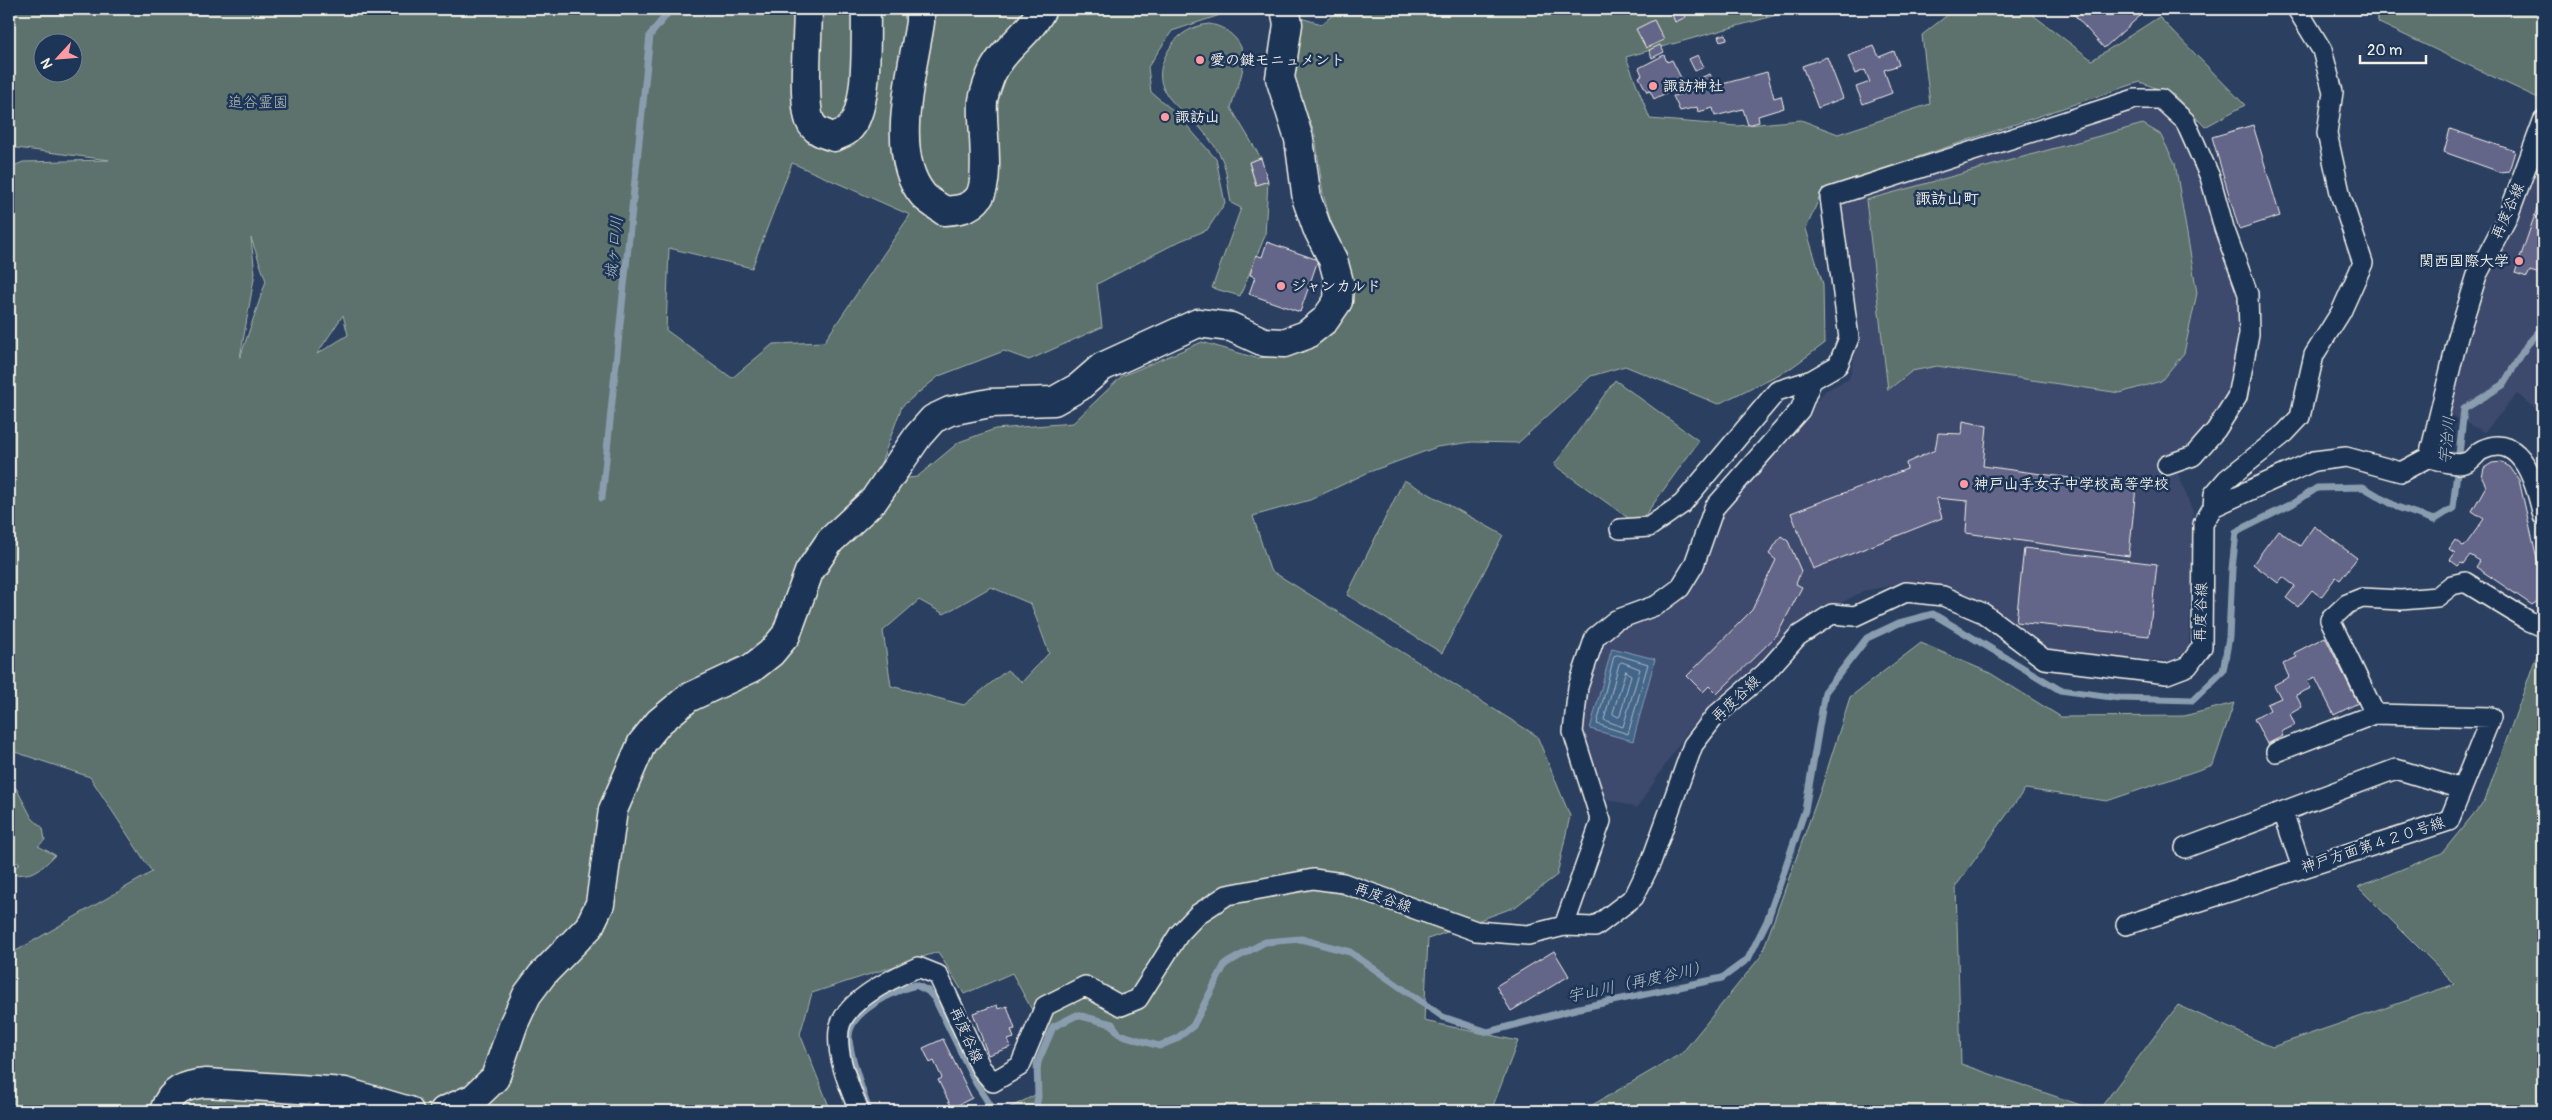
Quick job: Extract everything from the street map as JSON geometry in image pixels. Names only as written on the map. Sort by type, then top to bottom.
[{"type":"street","points":[[808,9],[806,102],[810,121],[819,132],[834,137],[848,130],[858,111],[865,80],[866,9]]},
{"type":"street","points":[[920,9],[904,126],[906,152],[911,175],[923,195],[944,211],[964,209],[979,197],[984,176],[983,100],[991,74],[1006,53],[1036,22],[1042,9]]},
{"type":"street","points":[[444,1111],[474,1098],[495,1078],[526,995],[542,975],[589,927],[600,904],[613,810],[642,743],[659,722],[688,698],[752,668],[771,653],[786,635],[809,572],[830,541],[874,500],[918,436],[933,419],[950,411],[990,402],[1054,401],[1079,388],[1102,367],[1198,323],[1231,327],[1264,342],[1284,342],[1306,335],[1325,320],[1338,301],[1339,282],[1333,260],[1317,228],[1308,200],[1299,139],[1280,78],[1288,24],[1285,9]]},
{"type":"street","name":"再度谷線","points":[[859,1111],[841,1063],[839,1027],[848,1012],[861,1000],[888,980],[918,967],[938,975],[980,1068],[993,1082],[1020,1066],[1045,1006],[1085,986],[1121,1006],[1138,999],[1179,934],[1198,914],[1227,895],[1313,879],[1343,883],[1476,931],[1528,935],[1564,926],[1595,927],[1634,897],[1651,862],[1693,745],[1716,715],[1764,673],[1798,636],[1832,614],[1855,616],[1906,592],[1943,596],[1983,613],[2044,659],[2167,674],[2188,666],[2202,647],[2203,524],[2213,508],[2214,494],[2227,479],[2284,433],[2300,417],[2314,355],[2341,312],[2363,264],[2342,198],[2327,132],[2333,92],[2322,50],[2298,9]]},
{"type":"street","points":[[1620,529],[1649,527],[1682,504],[1777,390],[1812,380],[1838,365],[1849,338],[1830,197],[2135,99],[2161,98],[2185,121],[2210,176],[2224,228],[2248,294],[2249,334],[2237,397],[2216,430],[2193,456],[2167,465]]},
{"type":"street","name":"再度谷線","points":[[2429,457],[2458,337],[2477,275],[2508,216],[2543,121]]},
{"type":"street","points":[[1564,926],[1601,822],[1573,732],[1578,687],[1595,637],[1616,620],[1657,605],[1680,588],[1694,565],[1714,508],[1800,410],[1812,380]]},
{"type":"street","points":[[2213,508],[2314,461],[2346,457],[2401,472],[2429,457],[2447,463],[2467,462],[2482,450],[2497,446],[2513,450],[2526,464],[2536,489],[2543,516]]},
{"type":"street","points":[[2276,752],[2375,714],[2330,620],[2347,604],[2362,598],[2401,600],[2437,597],[2452,585],[2465,582],[2529,621],[2543,627]]},
{"type":"street","name":"神戸方面第４２０号線","points":[[2126,925],[2450,821],[2491,717],[2375,714]]},
{"type":"street","points":[[2185,848],[2396,769],[2462,789]]},
{"type":"street","points":[[2282,812],[2302,868]]},
{"type":"street","points":[[164,1111],[173,1092],[189,1084],[206,1083],[345,1092],[409,1111]]},
{"type":"shaded area","name":"神戸山手女子中学校高等学校","points":[[2141,105],[2160,109],[2180,127],[2204,179],[2241,301],[2230,389],[2210,424],[2191,448],[2171,455],[2193,512],[2189,649],[2172,661],[2063,654],[2038,645],[1988,603],[1945,587],[1904,583],[1863,591],[1794,629],[1762,666],[1709,707],[1687,732],[1637,808],[1604,798],[1591,765],[1583,730],[1588,686],[1602,639],[1624,627],[1662,613],[1693,588],[1720,513],[1826,390],[1849,379],[1857,346],[1838,216],[1843,202]]},
{"type":"shaded area","name":"関西国際大学","points":[[2543,146],[2543,414],[2517,394],[2485,432],[2449,414],[2478,294],[2513,228]]},
{"type":"green space","name":"追谷霊園","points":[[9,9],[1230,9],[1223,14],[1172,31],[1148,67],[1151,92],[1176,113],[1216,159],[1225,203],[1207,230],[1180,241],[1097,284],[1102,327],[1029,360],[1004,351],[939,376],[902,406],[874,482],[917,477],[959,442],[995,429],[1073,423],[1122,376],[1202,342],[1256,358],[1292,355],[1328,328],[1352,296],[1323,194],[1315,135],[1292,76],[1293,16],[1322,24],[1340,9],[1798,9],[1626,57],[1650,119],[1737,126],[1801,120],[1838,134],[1930,104],[1922,35],[1955,9],[2025,9],[2092,60],[2159,17],[2245,105],[2205,127],[2174,95],[2140,82],[1823,189],[1806,229],[1823,284],[1824,344],[1788,370],[1718,404],[1625,366],[1591,376],[1518,443],[1472,442],[1437,447],[1369,472],[1310,500],[1253,516],[1270,570],[1537,736],[1570,816],[1557,875],[1515,907],[1428,939],[1424,1021],[1518,1041],[1491,1111],[1003,1111],[1035,1095],[1046,1036],[1012,973],[964,994],[938,952],[812,993],[800,1034],[831,1111],[9,1111],[9,955],[152,872],[90,777],[9,750],[9,168],[23,162],[109,160],[9,147]],"holes":[[[792,163],[910,215],[824,342],[773,344],[732,378],[666,330],[669,248],[752,268]],[[251,238],[266,281],[240,358],[255,273]],[[343,315],[348,335],[317,354]],[[991,587],[1031,604],[1049,653],[1022,682],[1007,670],[964,705],[891,686],[883,631],[919,600],[944,614]]]},
{"type":"green space","points":[[2373,9],[2543,9],[2543,85],[2538,98],[2379,23]]},
{"type":"green space","points":[[1209,24],[1226,31],[1235,38],[1240,46],[1243,55],[1242,72],[1231,108],[1261,158],[1249,163],[1256,185],[1268,181],[1265,236],[1240,296],[1212,288],[1241,208],[1231,203],[1224,166],[1217,151],[1204,133],[1170,99],[1162,83],[1161,75],[1165,56],[1174,42],[1187,31]]},
{"type":"green space","points":[[2143,124],[2160,134],[2175,163],[2197,293],[2184,353],[2161,381],[2120,393],[1937,366],[1912,371],[1888,390],[1866,200]]},
{"type":"green space","points":[[1615,380],[1699,441],[1638,525],[1554,465]]},
{"type":"green space","points":[[1404,480],[1503,535],[1442,653],[1347,595]]},
{"type":"green space","points":[[1921,643],[1990,673],[2061,717],[2184,716],[2234,703],[2213,765],[2107,801],[2025,789],[1956,886],[1961,1064],[2098,1111],[1582,1111],[1682,1053],[1761,956],[1822,786],[1850,697]]},
{"type":"green space","points":[[2543,645],[2543,1111],[2098,1111],[2178,1005],[2272,1047],[2455,984],[2358,887],[2442,853],[2485,800],[2535,660]]},
{"type":"green space","points":[[9,788],[16,788],[32,818],[43,828],[45,840],[38,846],[55,855],[35,872],[9,874],[20,863],[9,862]]},
{"type":"water","points":[[1612,648],[1655,659],[1633,741],[1590,729]]},
{"type":"building","points":[[1670,9],[1682,9],[1686,17],[1675,22]]},
{"type":"building","points":[[2069,9],[2133,9],[2140,16],[2104,48]]},
{"type":"building","points":[[1654,20],[1664,40],[1646,48],[1636,29]]},
{"type":"building","points":[[1726,34],[1727,39],[1720,41],[1718,36]]},
{"type":"building","points":[[1660,45],[1664,52],[1652,58],[1649,50]]},
{"type":"building","points":[[1874,46],[1879,57],[1894,51],[1899,65],[1884,70],[1892,93],[1863,104],[1856,87],[1870,82],[1865,70],[1855,74],[1848,56]]},
{"type":"building","points":[[1664,55],[1667,62],[1672,60],[1682,80],[1674,83],[1676,88],[1654,99],[1650,91],[1647,92],[1639,77],[1642,75],[1639,68]]},
{"type":"building","points":[[1698,55],[1704,67],[1695,71],[1689,59]]},
{"type":"building","points":[[1827,57],[1843,98],[1818,108],[1802,66]]},
{"type":"building","points":[[1767,72],[1774,98],[1781,96],[1784,108],[1758,116],[1759,122],[1748,125],[1743,109],[1715,116],[1713,108],[1698,112],[1697,107],[1680,111],[1673,96],[1702,89],[1697,79],[1710,74],[1715,86]]},
{"type":"building","points":[[2253,125],[2280,216],[2239,229],[2212,137]]},
{"type":"building","points":[[2450,129],[2515,151],[2509,171],[2500,172],[2444,152]]},
{"type":"building","points":[[1261,158],[1268,181],[1256,185],[1249,162]]},
{"type":"building","points":[[2543,191],[2543,275],[2530,271],[2527,277],[2515,273]]},
{"type":"building","name":"ジャンカルド","points":[[1267,242],[1318,260],[1300,312],[1249,294],[1255,277],[1250,275],[1256,255],[1262,257]]},
{"type":"building","points":[[1963,421],[1987,426],[1983,466],[2136,487],[2129,556],[1966,533],[1968,501],[1936,498],[1942,518],[1813,569],[1791,513],[1907,469],[1906,463],[1935,450],[1938,433],[1962,434]]},
{"type":"building","points":[[2501,462],[2510,467],[2519,480],[2543,585],[2541,599],[2532,605],[2476,567],[2480,561],[2470,555],[2463,564],[2461,563],[2458,566],[2450,560],[2455,553],[2449,549],[2455,540],[2464,547],[2484,519],[2472,511],[2486,486],[2482,478],[2484,468],[2492,463]]},
{"type":"building","points":[[2314,526],[2357,558],[2340,580],[2336,577],[2321,597],[2312,590],[2298,607],[2286,598],[2295,586],[2283,577],[2278,583],[2253,564],[2278,530],[2300,546]]},
{"type":"building","points":[[1781,536],[1788,541],[1801,571],[1796,584],[1802,587],[1777,635],[1717,694],[1709,686],[1703,692],[1687,676],[1752,610],[1776,560],[1769,554]]},
{"type":"building","points":[[2024,548],[2157,564],[2149,636],[2016,622]]},
{"type":"building","points":[[2325,637],[2358,703],[2334,715],[2315,677],[2307,681],[2311,688],[2296,695],[2302,707],[2290,714],[2295,725],[2281,732],[2283,736],[2267,744],[2254,719],[2270,710],[2267,704],[2281,698],[2274,685],[2289,677],[2283,664],[2297,657],[2294,653]]},
{"type":"building","points":[[1554,951],[1569,976],[1511,1011],[1496,986]]},
{"type":"building","points":[[997,1005],[998,1009],[1007,1006],[1015,1029],[1011,1030],[1014,1038],[1008,1040],[1011,1047],[988,1055],[973,1013]]},
{"type":"building","points":[[943,1039],[972,1098],[952,1108],[938,1080],[942,1078],[934,1061],[930,1063],[923,1048]]},
{"type":"waterway","name":"城ヶ口川","points":[[602,498],[650,35],[671,9]]},
{"type":"waterway","name":"宇山川（再度谷川）","points":[[1035,1111],[1038,1097],[1037,1064],[1053,1027],[1077,1015],[1112,1024],[1119,1034],[1159,1046],[1176,1039],[1193,1026],[1225,964],[1265,942],[1301,939],[1350,952],[1443,1017],[1488,1032],[1579,1008],[1722,978],[1748,959],[1767,921],[1805,810],[1825,692],[1867,638],[1899,623],[1933,614],[2060,690],[2119,698],[2193,700],[2223,671],[2229,637],[2232,569],[2236,532],[2292,504],[2317,488],[2363,487],[2397,507],[2434,520],[2453,508],[2464,409],[2503,385],[2527,345],[2543,327]]},
{"type":"waterway","name":"宇山川（再度谷川）","points":[[869,1111],[849,1043],[851,1027],[857,1018],[875,1003],[916,985],[928,991],[935,999],[976,1083],[994,1111]]},
{"type":"place","name":"愛の鍵モニュメント","points":[[1200,60]]},
{"type":"place","name":"諏訪神社","points":[[1653,86]]},
{"type":"place","name":"諏訪山","points":[[1165,117]]},
{"type":"place","name":"関西国際大学","points":[[2519,261]]},
{"type":"place","name":"ジャンカルド","points":[[1281,286]]},
{"type":"place","name":"神戸山手女子中学校高等学校","points":[[1964,484]]},
{"type":"district","name":"諏訪山町","points":[[1947,199]]},
{"type":"water label","name":"宇治川","points":[[2447,440]]}]
